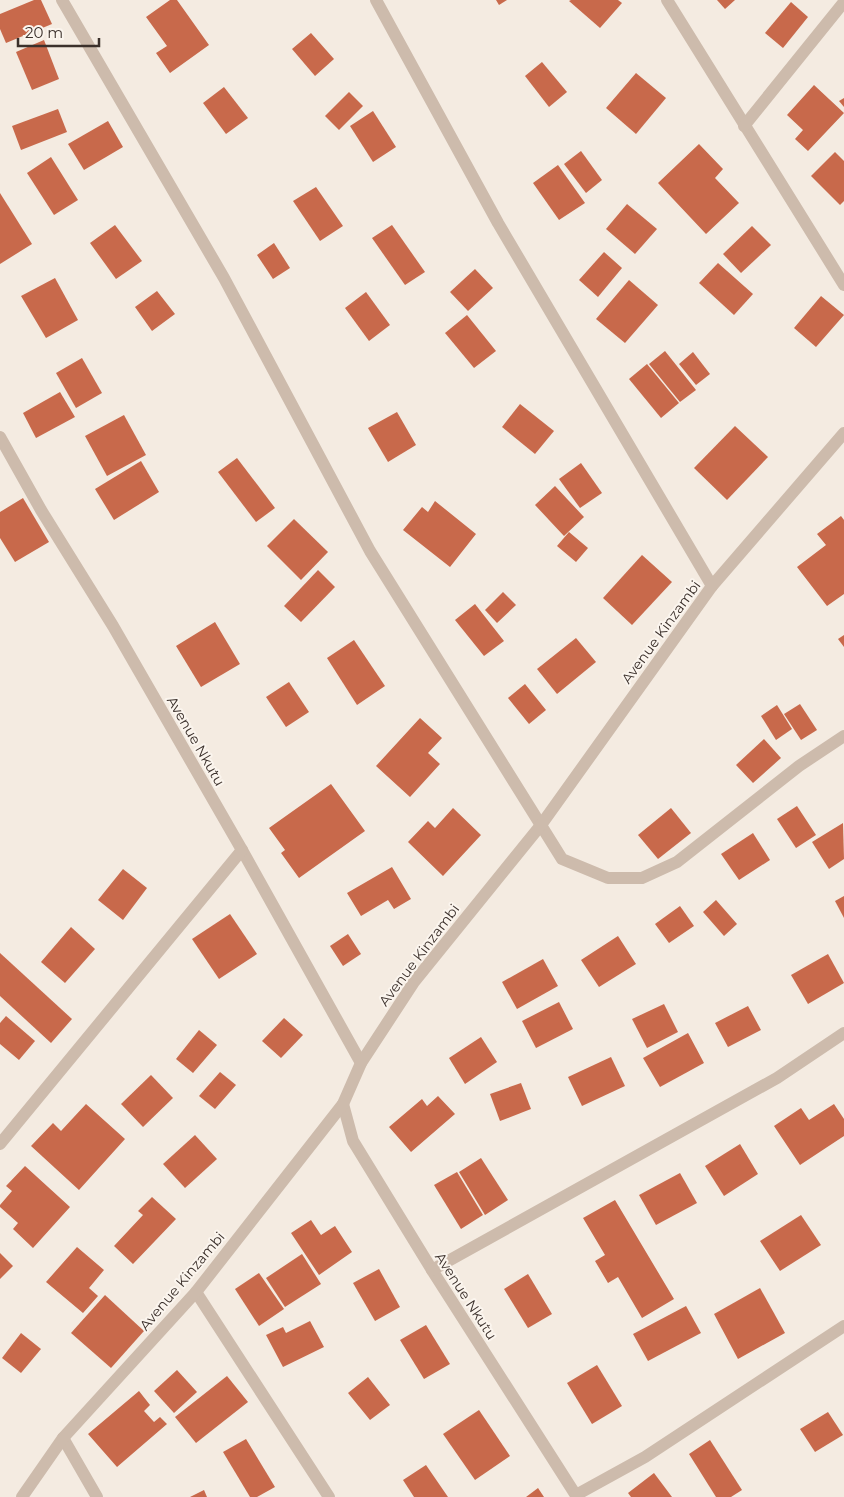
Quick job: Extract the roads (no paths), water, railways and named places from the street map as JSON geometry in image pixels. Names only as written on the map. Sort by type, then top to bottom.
[{"type":"street","points":[[62,0],[224,278],[370,551],[562,860],[608,878],[642,878],[677,862],[799,766],[844,736]]},
{"type":"street","points":[[376,0],[498,223],[712,586]]},
{"type":"street","points":[[667,0],[844,285]]},
{"type":"street","points":[[744,126],[844,2]]},
{"type":"street","name":"Avenue Kinzambi","points":[[22,1497],[63,1438],[196,1292],[343,1104],[361,1063],[414,982],[540,825],[712,586],[844,433]]},
{"type":"street","name":"Avenue Nkutu","points":[[0,436],[41,510],[113,626],[242,850],[361,1063]]},
{"type":"street","points":[[0,1144],[242,850]]},
{"type":"street","points":[[432,1270],[776,1078],[844,1033]]},
{"type":"street","name":"Avenue Nkutu","points":[[343,1104],[353,1142],[432,1270],[577,1496]]},
{"type":"street","points":[[196,1292],[329,1497]]},
{"type":"street","points":[[577,1496],[646,1457],[844,1326]]},
{"type":"street","points":[[63,1438],[97,1497]]}]
